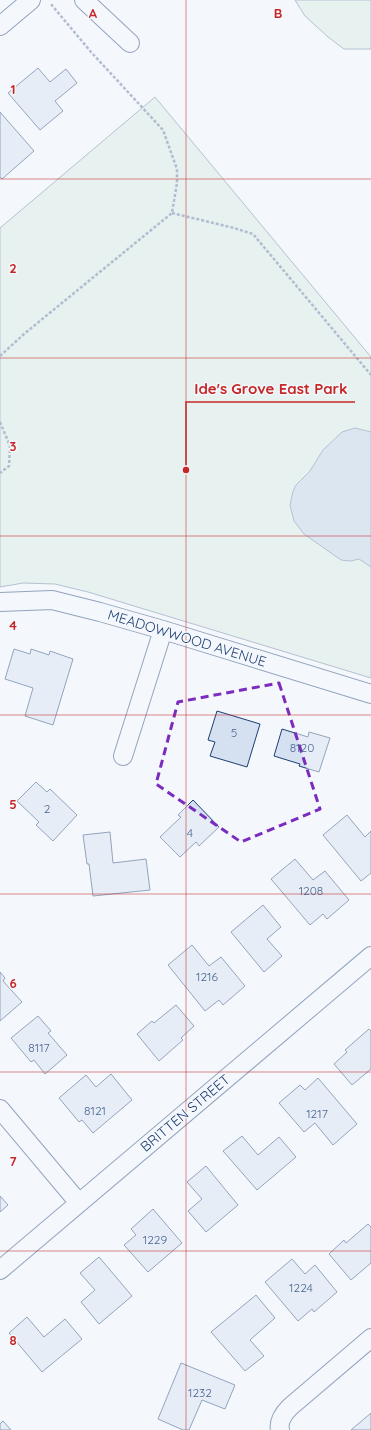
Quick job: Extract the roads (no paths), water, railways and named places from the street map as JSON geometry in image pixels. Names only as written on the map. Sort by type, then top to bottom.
[{"type":"street","points":[[0,26],[31,0]]},
{"type":"street","points":[[84,0],[130,43]]},
{"type":"street","name":"MEADOWWOOD AVENUE","points":[[0,602],[52,600],[163,630],[371,694]]},
{"type":"street","points":[[123,756],[163,630]]},
{"type":"street","name":"BRITTEN STREET","points":[[0,1270],[371,956]]},
{"type":"street","points":[[0,1109],[80,1203]]},
{"type":"street","points":[[279,1429],[282,1418],[290,1407],[371,1338]]},
{"type":"water","points":[[355,428],[371,432],[371,567],[359,559],[351,561],[341,560],[304,534],[294,521],[290,505],[296,485],[310,471],[323,450],[342,432]]},
{"type":"place","name":"Ide's Grove East Park","points":[[186,470]]}]
